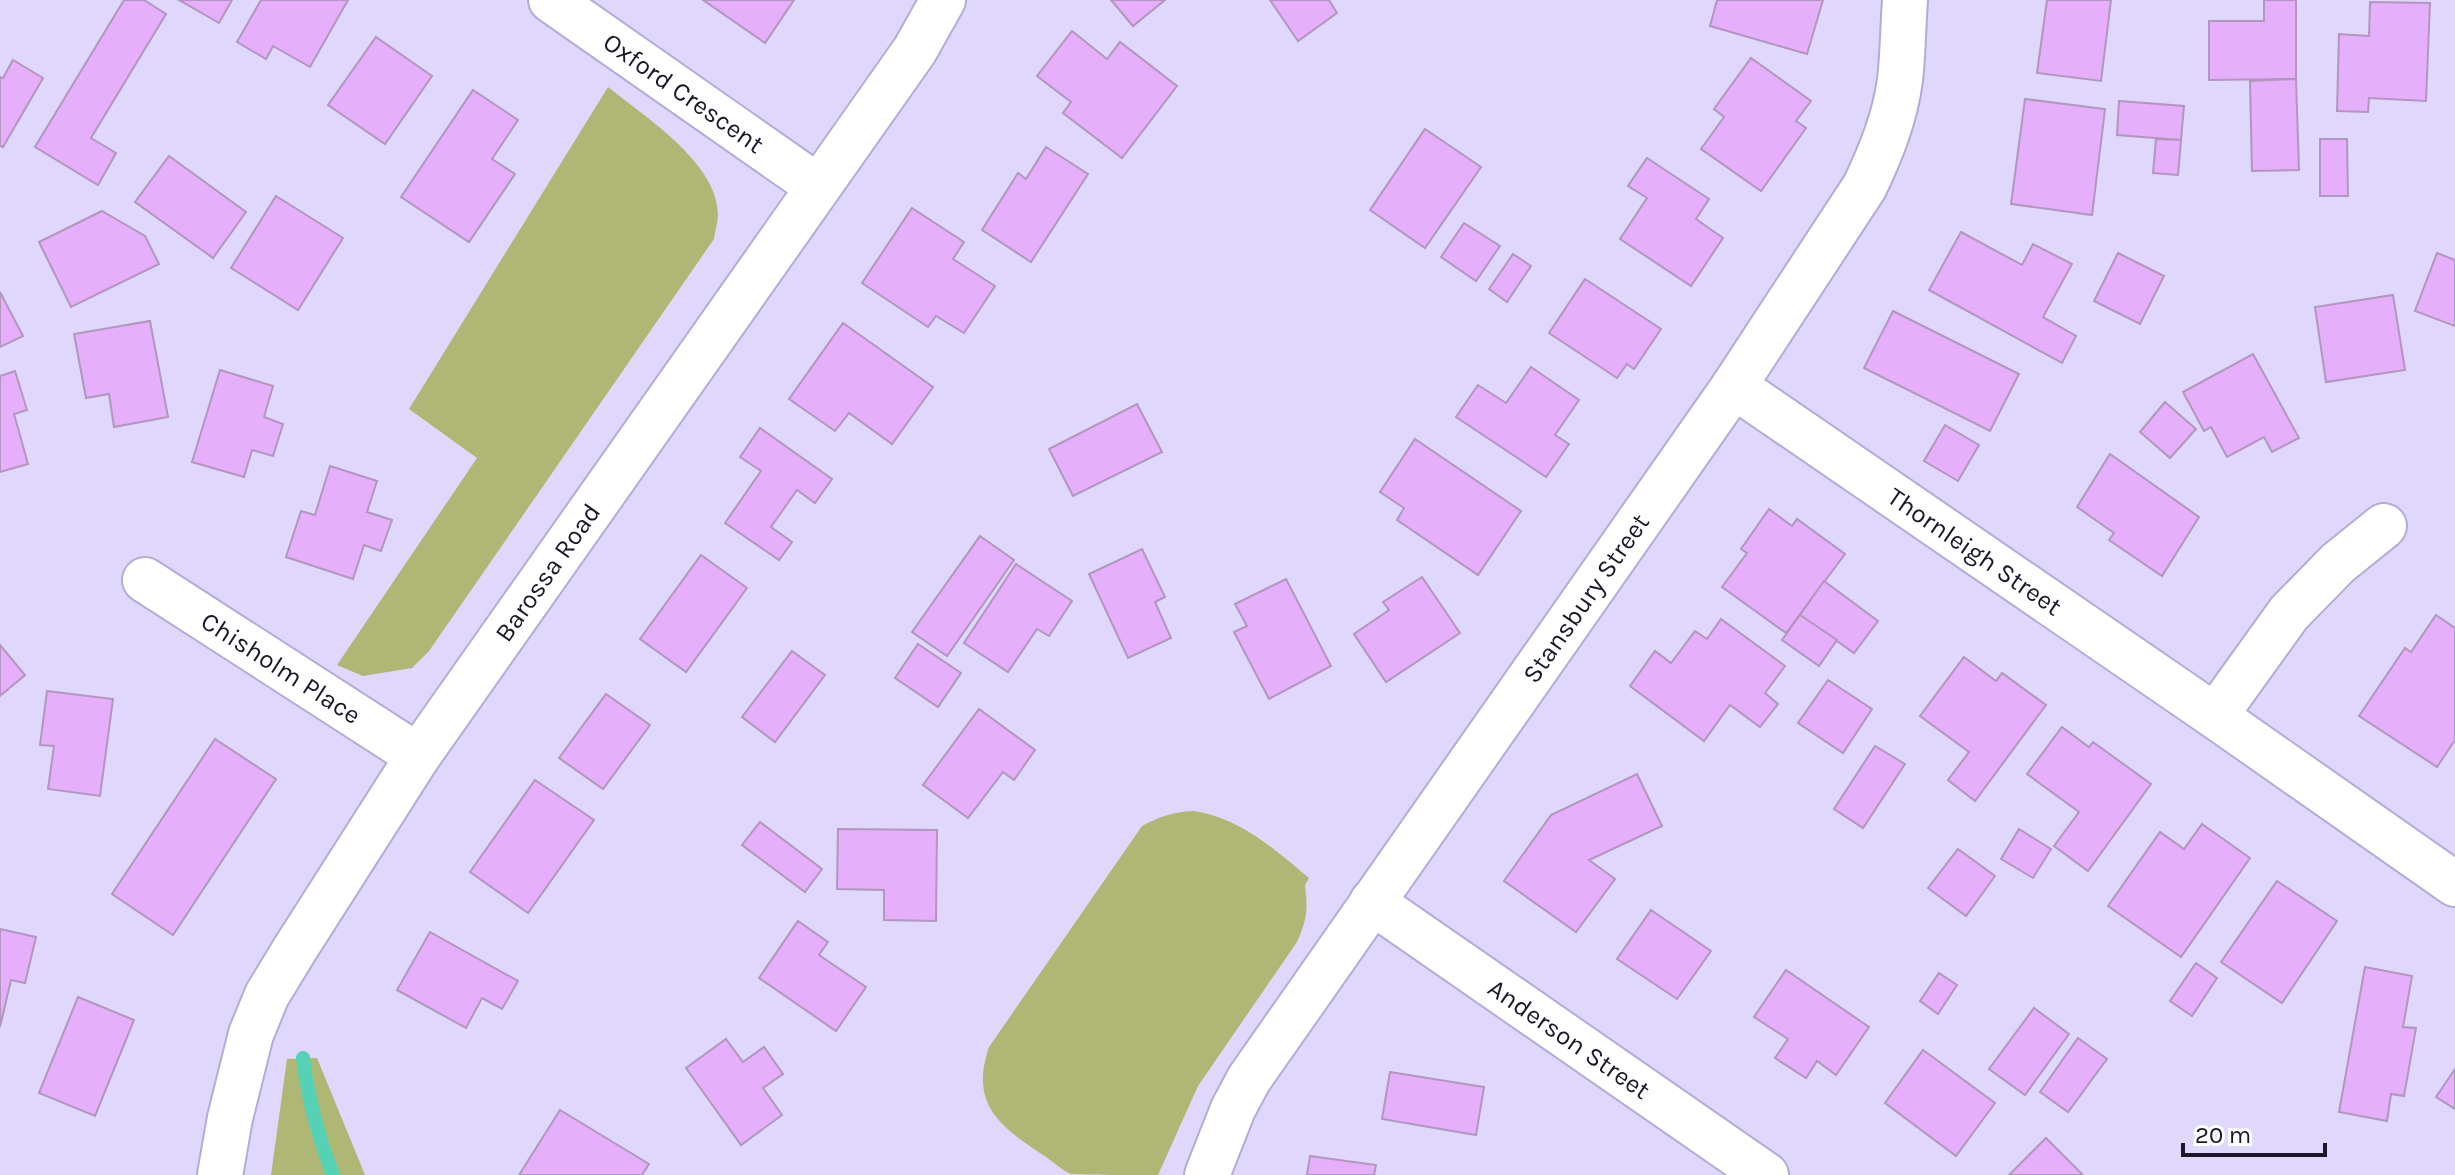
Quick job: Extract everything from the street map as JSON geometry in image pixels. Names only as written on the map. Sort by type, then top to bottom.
[{"type":"street","name":"Oxford Crescent","points":[[551,0],[817,186]]},
{"type":"street","name":"Barossa Road","points":[[220,1175],[230,1118],[251,1034],[267,995],[418,756],[915,50],[943,0]]},
{"type":"street","name":"Stansbury Street","points":[[1207,1175],[1233,1109],[1249,1079],[1734,386],[1865,186],[1880,156],[1891,122],[1900,79],[1905,0]]},
{"type":"street","name":"Thornleigh Street","points":[[1734,386],[2455,884]]},
{"type":"street","points":[[2215,716],[2289,613],[2338,563],[2384,526]]},
{"type":"street","name":"Chisholm Place","points":[[145,580],[418,756]]},
{"type":"street","name":"Anderson Street","points":[[1372,902],[1766,1175]]},
{"type":"green space","points":[[608,87],[676,142],[706,176],[715,195],[718,214],[714,239],[429,651],[412,668],[363,676],[337,665],[477,458],[409,409]]},
{"type":"green space","points":[[1179,812],[1210,814],[1241,827],[1309,878],[1305,885],[1303,927],[1297,942],[1198,1086],[1158,1175],[1071,1174],[1012,1132],[992,1110],[983,1083],[989,1047],[1142,826]]},
{"type":"green space","points":[[317,1058],[365,1175],[271,1175],[287,1059]]},
{"type":"building","points":[[124,0],[144,0],[166,14],[91,138],[116,153],[98,185],[35,147]]},
{"type":"building","points":[[179,0],[232,0],[219,23]]},
{"type":"building","points":[[261,0],[348,0],[310,67],[273,46],[266,59],[237,42]]},
{"type":"building","points":[[703,0],[794,0],[765,43]]},
{"type":"building","points":[[1111,0],[1165,0],[1133,26]]},
{"type":"building","points":[[1270,0],[1329,0],[1337,13],[1298,41]]},
{"type":"building","points":[[1717,0],[1823,0],[1807,54],[1710,26]]},
{"type":"building","points":[[2047,0],[2111,0],[2101,81],[2037,73]]},
{"type":"building","points":[[2264,0],[2296,0],[2296,79],[2209,80],[2209,21],[2264,21]]},
{"type":"building","points":[[2370,2],[2430,3],[2426,101],[2369,98],[2368,112],[2337,111],[2339,34],[2369,36]]},
{"type":"building","points":[[1072,31],[1107,59],[1120,42],[1177,86],[1122,158],[1063,113],[1071,102],[1037,76]]},
{"type":"building","points":[[376,37],[432,76],[385,144],[328,105]]},
{"type":"building","points":[[1751,58],[1811,101],[1796,121],[1806,128],[1761,191],[1701,149],[1724,117],[1714,109]]},
{"type":"building","points":[[13,60],[43,78],[3,147],[0,146],[0,77],[3,78]]},
{"type":"building","points":[[2296,79],[2299,170],[2252,171],[2250,81]]},
{"type":"building","points":[[473,90],[518,120],[492,159],[515,174],[469,242],[401,197]]},
{"type":"building","points":[[2025,99],[2105,109],[2092,215],[2011,204]]},
{"type":"building","points":[[2119,101],[2184,106],[2181,140],[2117,135]]},
{"type":"building","points":[[1425,129],[1481,167],[1425,248],[1370,210]]},
{"type":"building","points":[[2156,139],[2181,140],[2178,175],[2153,173]]},
{"type":"building","points":[[2320,139],[2347,139],[2348,196],[2320,196]]},
{"type":"building","points":[[1046,147],[1088,174],[1031,262],[982,230],[1018,173],[1026,179]]},
{"type":"building","points":[[169,156],[246,212],[213,258],[135,202]]},
{"type":"building","points":[[1647,158],[1709,199],[1696,219],[1723,238],[1691,286],[1620,239],[1647,198],[1628,186]]},
{"type":"building","points":[[276,196],[343,238],[298,310],[231,268]]},
{"type":"building","points":[[912,208],[964,242],[953,259],[995,286],[964,333],[936,316],[928,327],[862,283]]},
{"type":"building","points":[[102,211],[145,236],[159,264],[71,307],[39,242]]},
{"type":"building","points":[[1464,223],[1500,246],[1476,281],[1441,257]]},
{"type":"building","points":[[1961,232],[2022,265],[2033,244],[2072,264],[2043,317],[2076,336],[2062,363],[1929,290]]},
{"type":"building","points":[[2118,253],[2164,276],[2140,324],[2094,301]]},
{"type":"building","points":[[2437,253],[2455,260],[2455,326],[2415,311]]},
{"type":"building","points":[[1513,254],[1531,266],[1507,302],[1489,289]]},
{"type":"building","points":[[1585,279],[1661,329],[1634,369],[1627,364],[1617,378],[1549,333]]},
{"type":"building","points":[[0,292],[23,336],[0,347]]},
{"type":"building","points":[[2393,295],[2405,370],[2326,382],[2315,307]]},
{"type":"building","points":[[1893,311],[2019,374],[1990,431],[1864,368]]},
{"type":"building","points":[[150,321],[168,417],[114,427],[109,394],[86,398],[74,334]]},
{"type":"building","points":[[843,323],[933,387],[892,444],[849,413],[835,431],[789,399]]},
{"type":"building","points":[[2253,354],[2299,438],[2272,452],[2264,437],[2227,457],[2211,427],[2204,431],[2183,392]]},
{"type":"building","points":[[1531,367],[1579,400],[1555,435],[1569,444],[1546,477],[1456,417],[1478,385],[1506,403]]},
{"type":"building","points":[[220,370],[273,386],[264,417],[283,424],[273,456],[252,450],[244,477],[192,462]]},
{"type":"building","points":[[15,371],[27,410],[14,414],[28,464],[0,472],[0,376]]},
{"type":"building","points":[[2165,402],[2196,429],[2170,458],[2140,432]]},
{"type":"building","points":[[1137,404],[1162,452],[1073,496],[1049,449]]},
{"type":"building","points":[[1945,425],[1979,445],[1958,481],[1924,461]]},
{"type":"building","points":[[760,428],[832,479],[815,503],[797,490],[771,527],[792,542],[779,560],[725,523],[761,471],[740,457]]},
{"type":"building","points":[[1415,439],[1521,511],[1478,575],[1397,520],[1404,508],[1380,492]]},
{"type":"building","points":[[2110,454],[2199,517],[2162,576],[2109,540],[2114,533],[2077,507]]},
{"type":"building","points":[[330,466],[377,481],[367,512],[392,520],[381,551],[364,545],[353,579],[286,557],[301,511],[315,515]]},
{"type":"building","points":[[1769,509],[1792,526],[1797,519],[1845,554],[1786,633],[1722,587],[1747,553],[1741,549]]},
{"type":"building","points":[[980,536],[1014,560],[947,656],[912,632]]},
{"type":"building","points":[[1142,549],[1165,597],[1155,602],[1171,638],[1128,658],[1089,574]]},
{"type":"building","points":[[701,555],[747,588],[686,672],[640,639]]},
{"type":"building","points":[[1016,564],[1072,601],[1049,636],[1037,629],[1008,672],[964,643]]},
{"type":"building","points":[[1422,577],[1460,633],[1386,682],[1354,634],[1389,610],[1383,602]]},
{"type":"building","points":[[1286,579],[1331,666],[1269,699],[1234,632],[1247,626],[1235,604]]},
{"type":"building","points":[[1824,581],[1878,621],[1854,653],[1800,615]]},
{"type":"building","points":[[1800,615],[1837,640],[1819,666],[1782,640]]},
{"type":"building","points":[[2436,615],[2455,628],[2455,740],[2437,767],[2359,716],[2405,648],[2411,652]]},
{"type":"building","points":[[1721,619],[1785,666],[1765,693],[1778,704],[1760,727],[1730,705],[1704,741],[1630,686],[1655,651],[1671,663],[1695,631],[1707,639]]},
{"type":"building","points":[[918,644],[961,673],[938,707],[895,678]]},
{"type":"building","points":[[0,645],[25,675],[0,696]]},
{"type":"building","points":[[792,651],[825,675],[775,742],[742,717]]},
{"type":"building","points":[[1964,657],[1996,681],[2002,673],[2046,705],[1975,801],[1948,780],[1969,752],[1920,716]]},
{"type":"building","points":[[1828,680],[1872,709],[1843,753],[1798,723]]},
{"type":"building","points":[[47,691],[113,699],[100,796],[48,789],[54,746],[40,745]]},
{"type":"building","points":[[606,694],[650,725],[603,789],[559,758]]},
{"type":"building","points":[[979,709],[1035,750],[1014,780],[1003,772],[968,818],[923,785]]},
{"type":"building","points":[[2062,727],[2089,747],[2093,742],[2151,784],[2088,871],[2054,846],[2079,812],[2027,774]]},
{"type":"building","points":[[215,739],[276,779],[173,935],[112,894]]},
{"type":"building","points":[[1875,746],[1905,764],[1863,828],[1834,809]]},
{"type":"building","points":[[1637,774],[1662,826],[1589,860],[1615,879],[1576,932],[1504,881],[1551,815]]},
{"type":"building","points":[[535,780],[594,820],[528,913],[470,872]]},
{"type":"building","points":[[760,822],[822,869],[805,892],[742,845]]},
{"type":"building","points":[[2202,824],[2250,858],[2181,957],[2108,906],[2160,832],[2184,849]]},
{"type":"building","points":[[838,829],[937,830],[936,921],[884,920],[884,890],[837,889]]},
{"type":"building","points":[[2019,829],[2051,849],[2033,878],[2001,859]]},
{"type":"building","points":[[1958,849],[1995,876],[1966,916],[1928,888]]},
{"type":"building","points":[[2277,881],[2337,921],[2282,1003],[2221,962]]},
{"type":"building","points":[[1651,910],[1711,951],[1677,999],[1617,959]]},
{"type":"building","points":[[798,921],[828,942],[819,955],[866,987],[836,1031],[759,978]]},
{"type":"building","points":[[0,929],[36,937],[25,983],[11,980],[0,1027]]},
{"type":"building","points":[[430,932],[518,981],[502,1009],[482,998],[466,1028],[397,990]]},
{"type":"building","points":[[2196,963],[2217,978],[2192,1016],[2170,1001]]},
{"type":"building","points":[[2365,967],[2412,976],[2403,1027],[2416,1028],[2404,1096],[2391,1094],[2387,1121],[2339,1112]]},
{"type":"building","points":[[1786,970],[1869,1027],[1836,1075],[1817,1061],[1806,1078],[1775,1058],[1788,1039],[1754,1017]]},
{"type":"building","points":[[1939,973],[1957,985],[1938,1014],[1920,1001]]},
{"type":"building","points":[[78,997],[134,1020],[95,1116],[39,1093]]},
{"type":"building","points":[[2034,1008],[2069,1034],[2025,1095],[1989,1069]]},
{"type":"building","points":[[2078,1038],[2107,1059],[2068,1112],[2040,1092]]},
{"type":"building","points":[[726,1039],[743,1062],[764,1047],[783,1074],[763,1088],[782,1115],[741,1145],[686,1068]]},
{"type":"building","points":[[1923,1050],[1995,1103],[1956,1156],[1885,1103]]},
{"type":"building","points":[[2455,1069],[2455,1109],[2436,1097]]},
{"type":"building","points":[[1390,1072],[1484,1087],[1476,1135],[1382,1119]]},
{"type":"building","points":[[560,1110],[649,1164],[642,1175],[519,1175]]},
{"type":"building","points":[[2046,1138],[2083,1175],[2009,1175]]},
{"type":"building","points":[[1310,1156],[1376,1165],[1374,1175],[1307,1175]]},
{"type":"waterway","points":[[303,1058],[314,1117],[333,1175]]}]
